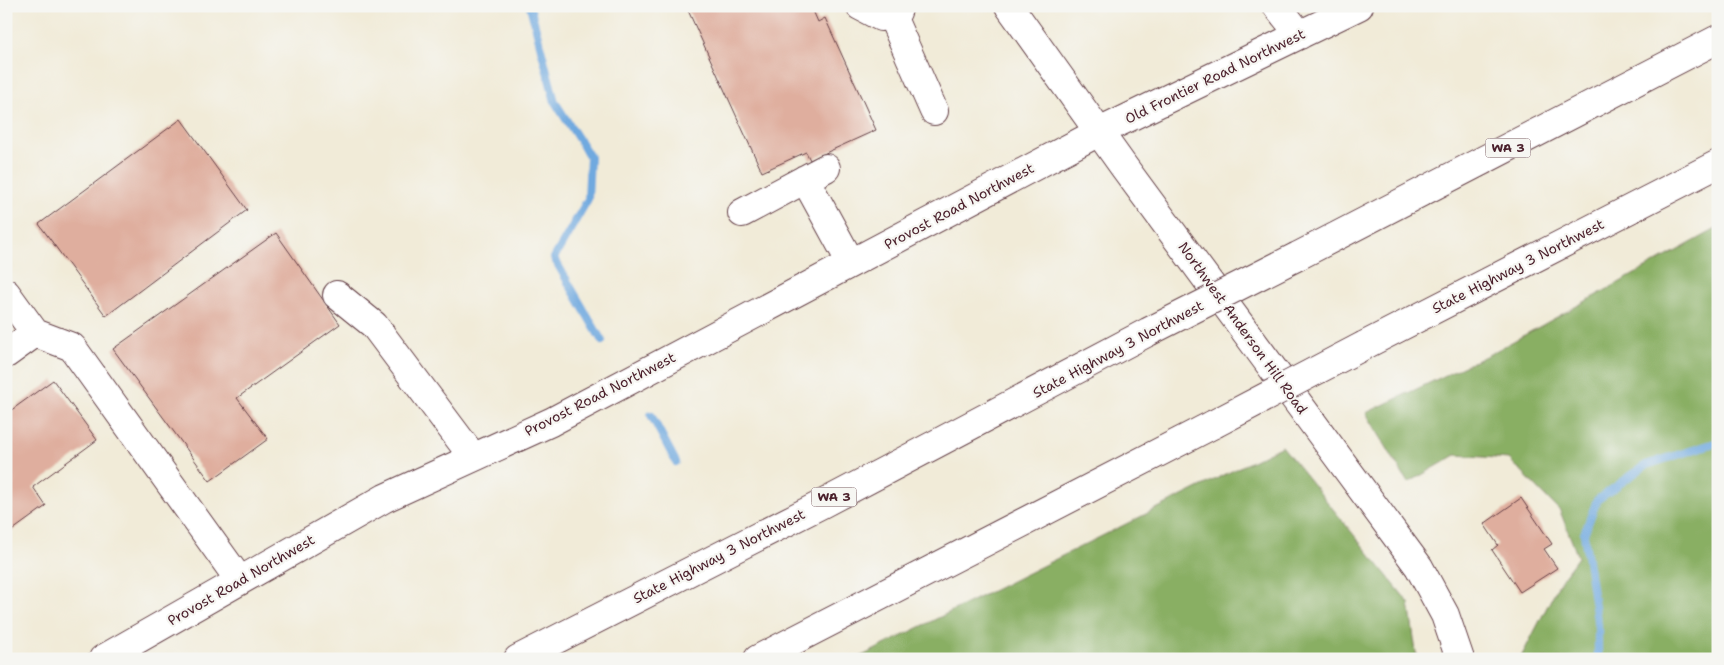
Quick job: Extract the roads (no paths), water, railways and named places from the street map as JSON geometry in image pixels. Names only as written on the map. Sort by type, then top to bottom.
[{"type":"main road","points":[[860,6],[881,17],[895,10],[934,111]]},
{"type":"main road","name":"Northwest Anderson Hill Road","points":[[1009,6],[1099,132],[1419,567],[1445,615],[1460,659]]},
{"type":"main road","points":[[1277,6],[1300,35]]},
{"type":"main road","name":"Old Frontier Road Northwest","points":[[1099,132],[1359,6]]},
{"type":"main road","name":"State Highway 3 Northwest","points":[[518,659],[822,504],[1148,332],[1718,39]]},
{"type":"main road","name":"Provost Road Northwest","points":[[103,659],[385,498],[551,422],[1099,132]]},
{"type":"main road","name":"State Highway 3 Northwest","points":[[758,659],[1718,164]]},
{"type":"main road","points":[[742,212],[816,173],[851,263]]},
{"type":"main road","points":[[6,293],[34,333],[72,347],[240,581]]},
{"type":"main road","points":[[337,295],[374,324],[473,457]]},
{"type":"main road","points":[[6,354],[34,333]]},
{"type":"waterway","points":[[530,6],[555,102],[590,157],[588,199],[554,258],[602,341]]},
{"type":"waterway","points":[[651,415],[676,462]]},
{"type":"waterway","points":[[1598,659],[1598,627],[1584,534],[1597,500],[1646,465],[1718,442]]}]
